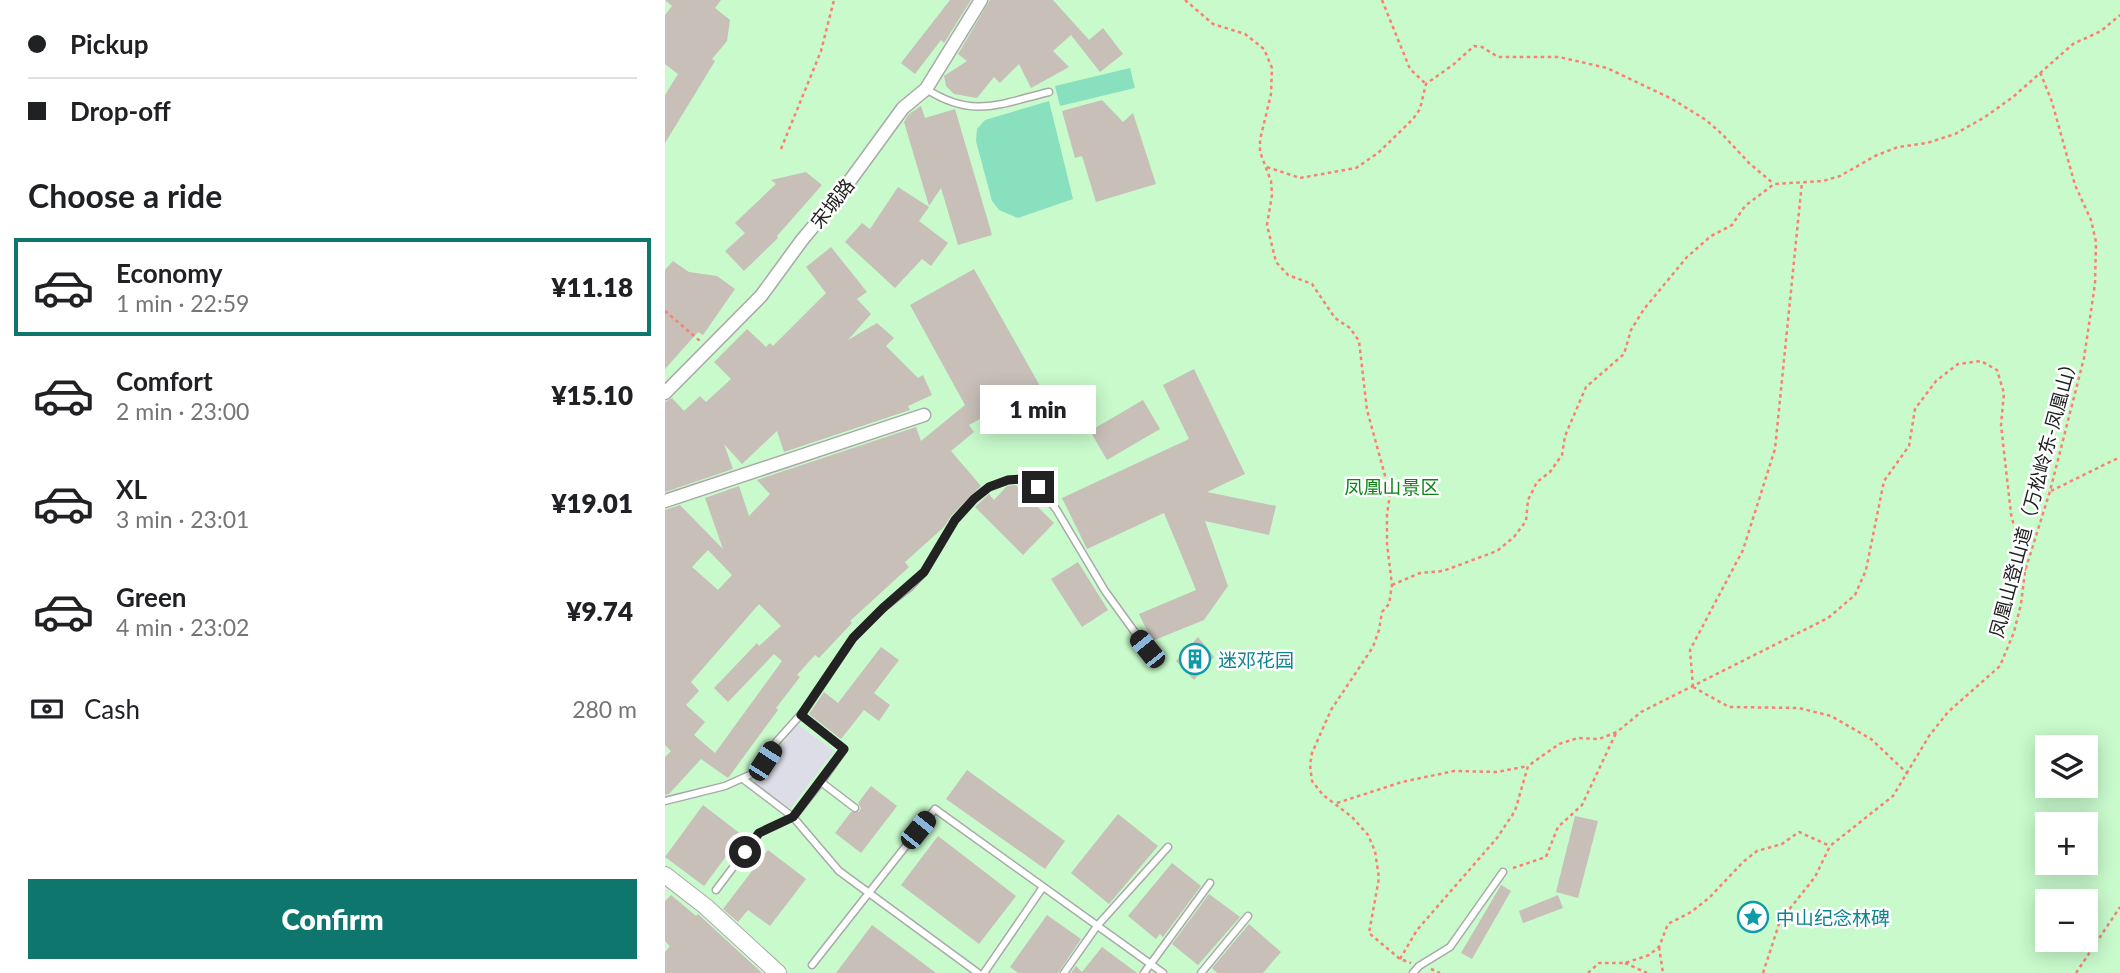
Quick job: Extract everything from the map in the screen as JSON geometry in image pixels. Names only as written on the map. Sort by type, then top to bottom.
[{"type":"street","name":"宋城路","points":[[665,393],[761,296],[903,108],[926,89],[981,0]]},
{"type":"street","points":[[665,501],[923,415]]},
{"type":"street","points":[[665,875],[705,906],[778,973]]},
{"type":"lane","points":[[926,89],[943,100],[981,109],[1049,92]]},
{"type":"lane","points":[[665,801],[725,786],[756,772],[777,741],[801,715],[858,632],[924,572],[955,520],[989,487],[1008,480],[1022,479],[1038,487],[1056,509],[1105,591],[1147,649]]},
{"type":"lane","points":[[716,890],[759,833],[793,817],[844,749],[801,715]]},
{"type":"lane","points":[[743,779],[793,817],[839,871],[978,973]]},
{"type":"lane","points":[[821,782],[855,808]]},
{"type":"lane","points":[[811,965],[935,809],[1163,973]]},
{"type":"lane","points":[[1064,973],[1097,926],[1168,848]]},
{"type":"lane","points":[[1413,973],[1419,966],[1450,947],[1503,872]]},
{"type":"lane","points":[[1144,973],[1210,883]]},
{"type":"lane","points":[[984,973],[1043,887]]},
{"type":"lane","points":[[1201,973],[1248,916]]},
{"type":"path","points":[[781,149],[821,51],[834,0]]},
{"type":"path","points":[[1185,0],[1213,24],[1245,34],[1264,49],[1272,68],[1271,94],[1260,140],[1260,152],[1271,181],[1268,225],[1276,262],[1288,275],[1312,284],[1335,318],[1350,328],[1359,341],[1367,410],[1390,494],[1387,544],[1392,585],[1389,604],[1382,612],[1373,647],[1331,710],[1312,753],[1312,781],[1323,795],[1352,817],[1368,835],[1375,850],[1379,878],[1369,933],[1400,959],[1440,973]]},
{"type":"path","points":[[1382,0],[1411,69],[1426,83]]},
{"type":"path","points":[[1392,585],[1420,573],[1443,571],[1496,551],[1514,537],[1526,521],[1528,500],[1537,482],[1550,472],[1562,455],[1568,428],[1586,387],[1624,354],[1631,330],[1644,309],[1687,257],[1711,236],[1732,225],[1745,205],[1774,184],[1823,181],[1840,176],[1875,156],[1898,147],[1955,134],[1994,111],[2073,44],[2101,31],[2120,15]]},
{"type":"path","points":[[1267,167],[1300,178],[1356,168],[1378,153],[1413,119],[1420,109],[1426,83],[1474,46],[1482,47],[1498,57],[1559,57],[1590,63],[1672,99],[1706,120],[1774,184]]},
{"type":"path","name":"凤凰山登山道（万松岭东-凤凰山）","points":[[1763,973],[1780,921],[1815,877],[1830,846],[1893,796],[1929,737],[1948,712],[2000,666],[2014,632],[2025,571],[2050,491],[2084,358],[2095,284],[2096,242],[2091,220],[2075,185],[2052,102],[2040,72]]},
{"type":"path","points":[[1693,687],[1690,650],[1743,550],[1775,449],[1802,182]]},
{"type":"path","points":[[665,311],[710,349]]},
{"type":"path","points":[[1335,804],[1402,782],[1454,771],[1497,772],[1528,766],[1559,744],[1577,738],[1599,739],[1617,732],[1641,712],[1828,618],[1855,595],[1866,569],[1884,481],[1909,446],[1915,409],[1936,381],[1958,364],[1981,361],[1997,370],[2004,393],[2001,425],[2011,513],[2025,571]]},
{"type":"path","points":[[2050,491],[2120,457]]},
{"type":"path","points":[[1693,687],[1729,707],[1799,708],[1831,716],[1871,739],[1908,774]]},
{"type":"path","points":[[1503,872],[1546,857],[1559,827],[1582,805],[1617,732]]},
{"type":"path","points":[[1400,959],[1417,930],[1497,838],[1515,811],[1528,766]]},
{"type":"path","points":[[1588,973],[1599,963],[1625,963],[1649,956],[1659,947],[1668,925],[1709,898],[1757,851],[1782,844],[1799,832],[1830,846]]},
{"type":"path","points":[[2076,973],[2120,907]]},
{"type":"path","points":[[1659,947],[1663,973]]},
{"type":"path","points":[[1625,963],[1647,973]]},
{"type":"green space","name":"凤凰山景区","points":[[665,0],[2120,0],[2120,973],[665,973]]},
{"type":"green space","points":[[1130,68],[1135,88],[1060,106],[1055,86]]},
{"type":"green space","points":[[1049,101],[1073,199],[1018,218],[999,210],[992,201],[976,141],[977,129],[985,120]]},
{"type":"shaded area","points":[[797,724],[834,751],[790,809],[754,782]]},
{"type":"building","points":[[665,0],[721,0],[715,8],[730,20],[727,41],[712,59],[715,61],[665,143],[665,95],[678,74],[665,64],[665,15],[672,6]]},
{"type":"building","points":[[950,0],[971,0],[944,43],[941,40],[915,74],[901,63]]},
{"type":"building","points":[[990,0],[1053,0],[1089,40],[1103,28],[1123,54],[1100,72],[1071,35],[1053,51],[1069,67],[1031,88],[1019,64],[1000,83],[994,77],[977,98],[954,94],[946,86],[944,76],[967,61],[958,54]]},
{"type":"building","points":[[1102,100],[1123,122],[1133,113],[1156,184],[1096,202],[1082,156],[1075,158],[1062,111]]},
{"type":"building","points":[[921,106],[925,118],[955,109],[992,235],[958,245],[941,188],[929,206],[904,122],[909,114]]},
{"type":"building","points":[[806,172],[822,185],[778,238],[744,271],[725,251],[745,233],[735,223],[776,184],[771,180]]},
{"type":"building","points":[[898,187],[929,207],[919,221],[948,243],[931,266],[922,259],[895,288],[845,242],[862,223],[870,229]]},
{"type":"building","points":[[831,247],[867,292],[857,299],[871,314],[848,340],[877,323],[894,338],[886,346],[918,378],[923,375],[932,395],[908,406],[910,410],[784,452],[777,431],[742,464],[724,444],[733,469],[665,492],[665,402],[672,398],[684,411],[700,396],[706,402],[731,379],[714,362],[747,329],[766,347],[770,343],[773,346],[826,293],[806,267]]},
{"type":"building","points":[[673,261],[689,272],[717,276],[735,289],[703,335],[698,332],[665,369],[665,270]]},
{"type":"building","points":[[974,269],[1040,386],[969,425],[974,432],[951,451],[981,486],[951,516],[944,527],[905,562],[909,567],[850,621],[852,623],[819,658],[815,655],[797,675],[800,677],[776,708],[778,710],[728,778],[701,759],[669,794],[665,795],[665,757],[671,751],[665,745],[665,510],[680,505],[723,549],[705,498],[739,486],[749,516],[770,494],[757,480],[916,427],[921,441],[965,405],[910,305]],"holes":[[[708,550],[732,575],[718,590],[692,567]],[[759,604],[781,626],[759,646],[757,643],[714,688],[728,702],[774,654],[782,661],[715,753],[694,735],[705,722],[686,705],[699,691],[691,682]]]},
{"type":"building","points":[[1194,369],[1245,474],[1207,492],[1276,506],[1269,535],[1205,521],[1228,586],[1204,620],[1152,641],[1139,614],[1196,590],[1164,513],[1087,549],[1062,498],[1189,439],[1163,385]]},
{"type":"building","points":[[1143,400],[1160,429],[1107,460],[1090,431]]},
{"type":"building","points":[[1016,485],[1054,523],[1023,555],[975,507],[989,494],[994,500],[1007,486]]},
{"type":"building","points":[[1078,562],[1108,610],[1082,627],[1051,579]]},
{"type":"building","name":"迷邓花园","points":[[1198,637],[1214,657],[1194,680],[1176,661]]},
{"type":"building","points":[[881,647],[899,660],[874,693],[890,705],[879,721],[864,710],[841,739],[809,714],[824,692],[838,703]]},
{"type":"building","points":[[967,770],[1065,841],[1045,869],[946,799]]},
{"type":"building","points":[[871,786],[897,806],[861,853],[835,833],[851,812],[859,812],[861,808],[858,803]]},
{"type":"building","points":[[703,805],[742,835],[704,886],[665,857]]},
{"type":"building","points":[[1118,814],[1158,846],[1109,904],[1071,873]]},
{"type":"building","points":[[1575,816],[1598,821],[1578,898],[1556,892]]},
{"type":"building","points":[[938,836],[1016,896],[979,944],[901,885]]},
{"type":"building","points":[[768,850],[806,879],[770,926],[748,910],[738,922],[723,909]]},
{"type":"building","points":[[1172,863],[1201,886],[1163,937],[1160,934],[1156,939],[1128,916]]},
{"type":"building","points":[[1501,885],[1511,891],[1472,959],[1461,953]]},
{"type":"building","points":[[1209,894],[1240,917],[1198,965],[1172,944]]},
{"type":"building","points":[[671,895],[696,916],[698,914],[762,973],[665,973],[665,952],[670,946],[665,941],[665,901]]},
{"type":"building","points":[[1558,895],[1563,908],[1523,923],[1519,911]]},
{"type":"building","points":[[1047,915],[1081,939],[1058,973],[1018,973],[1010,967]]},
{"type":"building","points":[[1249,924],[1281,952],[1263,973],[1217,973],[1212,968]]},
{"type":"building","points":[[872,925],[936,973],[836,973]]},
{"type":"building","points":[[1102,947],[1137,973],[1071,973],[1076,966],[1082,972]]},
{"type":"place","name":"迷邓花园","points":[[1195,659]]},
{"type":"place","name":"中山纪念林碑","points":[[1753,917]]},
{"type":"route","points":[[745,852],[759,833],[793,817],[844,749],[801,715],[853,638],[924,572],[936,556],[955,520],[974,499],[989,487],[1008,480],[1022,479],[1038,487]]}]
